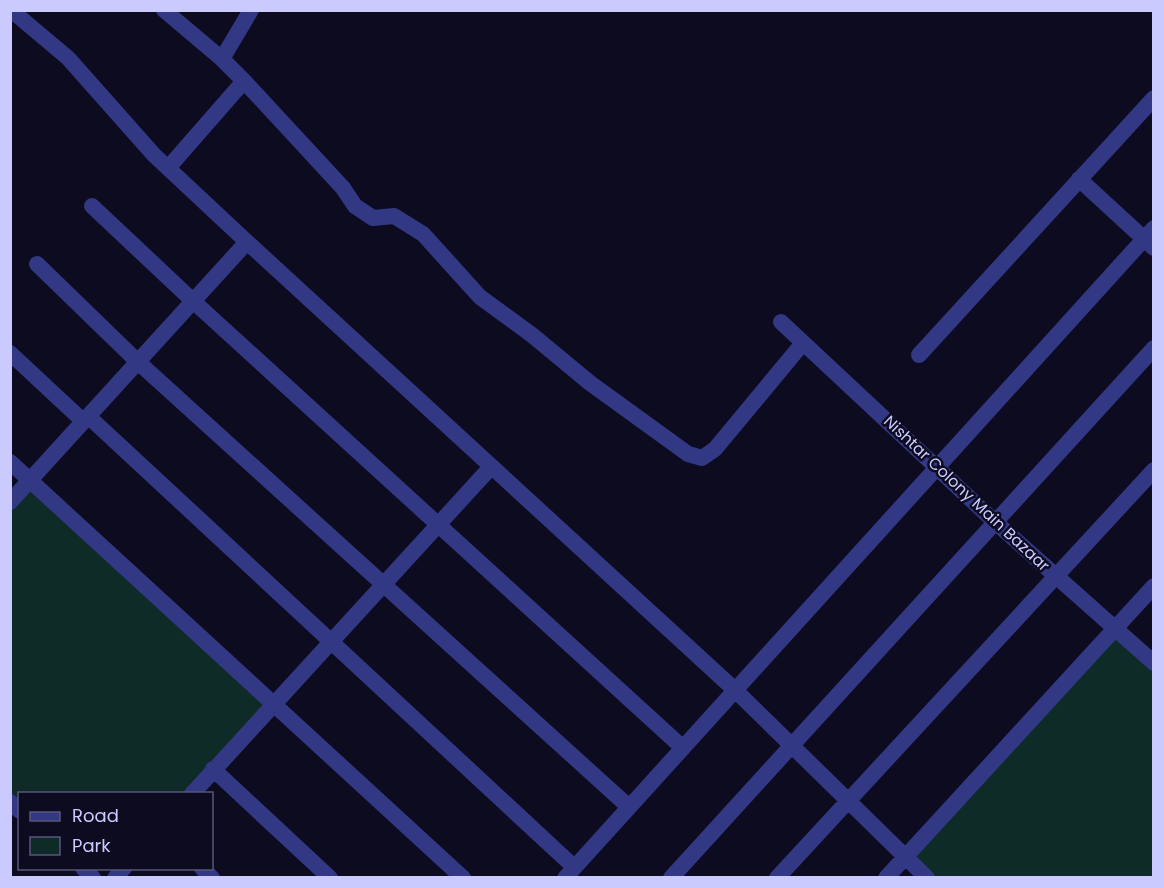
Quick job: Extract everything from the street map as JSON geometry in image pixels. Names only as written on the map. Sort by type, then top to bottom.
[{"type":"street","points":[[11,10],[68,58],[168,168],[735,690],[927,878]]},
{"type":"street","points":[[164,10],[222,59],[244,81],[343,188],[355,206],[373,218],[394,216],[423,234],[480,297],[532,335],[590,384],[688,454],[702,458],[715,449],[803,343]]},
{"type":"street","points":[[222,59],[250,10]]},
{"type":"street","points":[[168,168],[244,81]]},
{"type":"street","points":[[919,355],[1154,98]]},
{"type":"street","points":[[10,353],[331,641],[570,872],[1150,238],[1079,179]]},
{"type":"street","points":[[92,206],[683,748]]},
{"type":"street","points":[[10,502],[247,242]]},
{"type":"street","points":[[37,264],[138,362],[629,807]]},
{"type":"street","name":"Nishtar Colony Main Bazaar","points":[[781,322],[939,467],[994,521],[1154,663]]},
{"type":"street","points":[[671,878],[1154,348]]},
{"type":"street","points":[[10,462],[464,878]]},
{"type":"street","points":[[194,792],[491,467]]},
{"type":"street","points":[[777,878],[847,799],[1154,470]]},
{"type":"street","points":[[886,878],[1154,586]]},
{"type":"street","points":[[213,769],[330,878]]},
{"type":"green space","points":[[30,480],[274,703],[193,792],[18,792],[18,810],[11,803],[11,502]]},
{"type":"green space","points":[[1115,628],[1153,662],[1153,877],[928,877],[905,856]]}]
